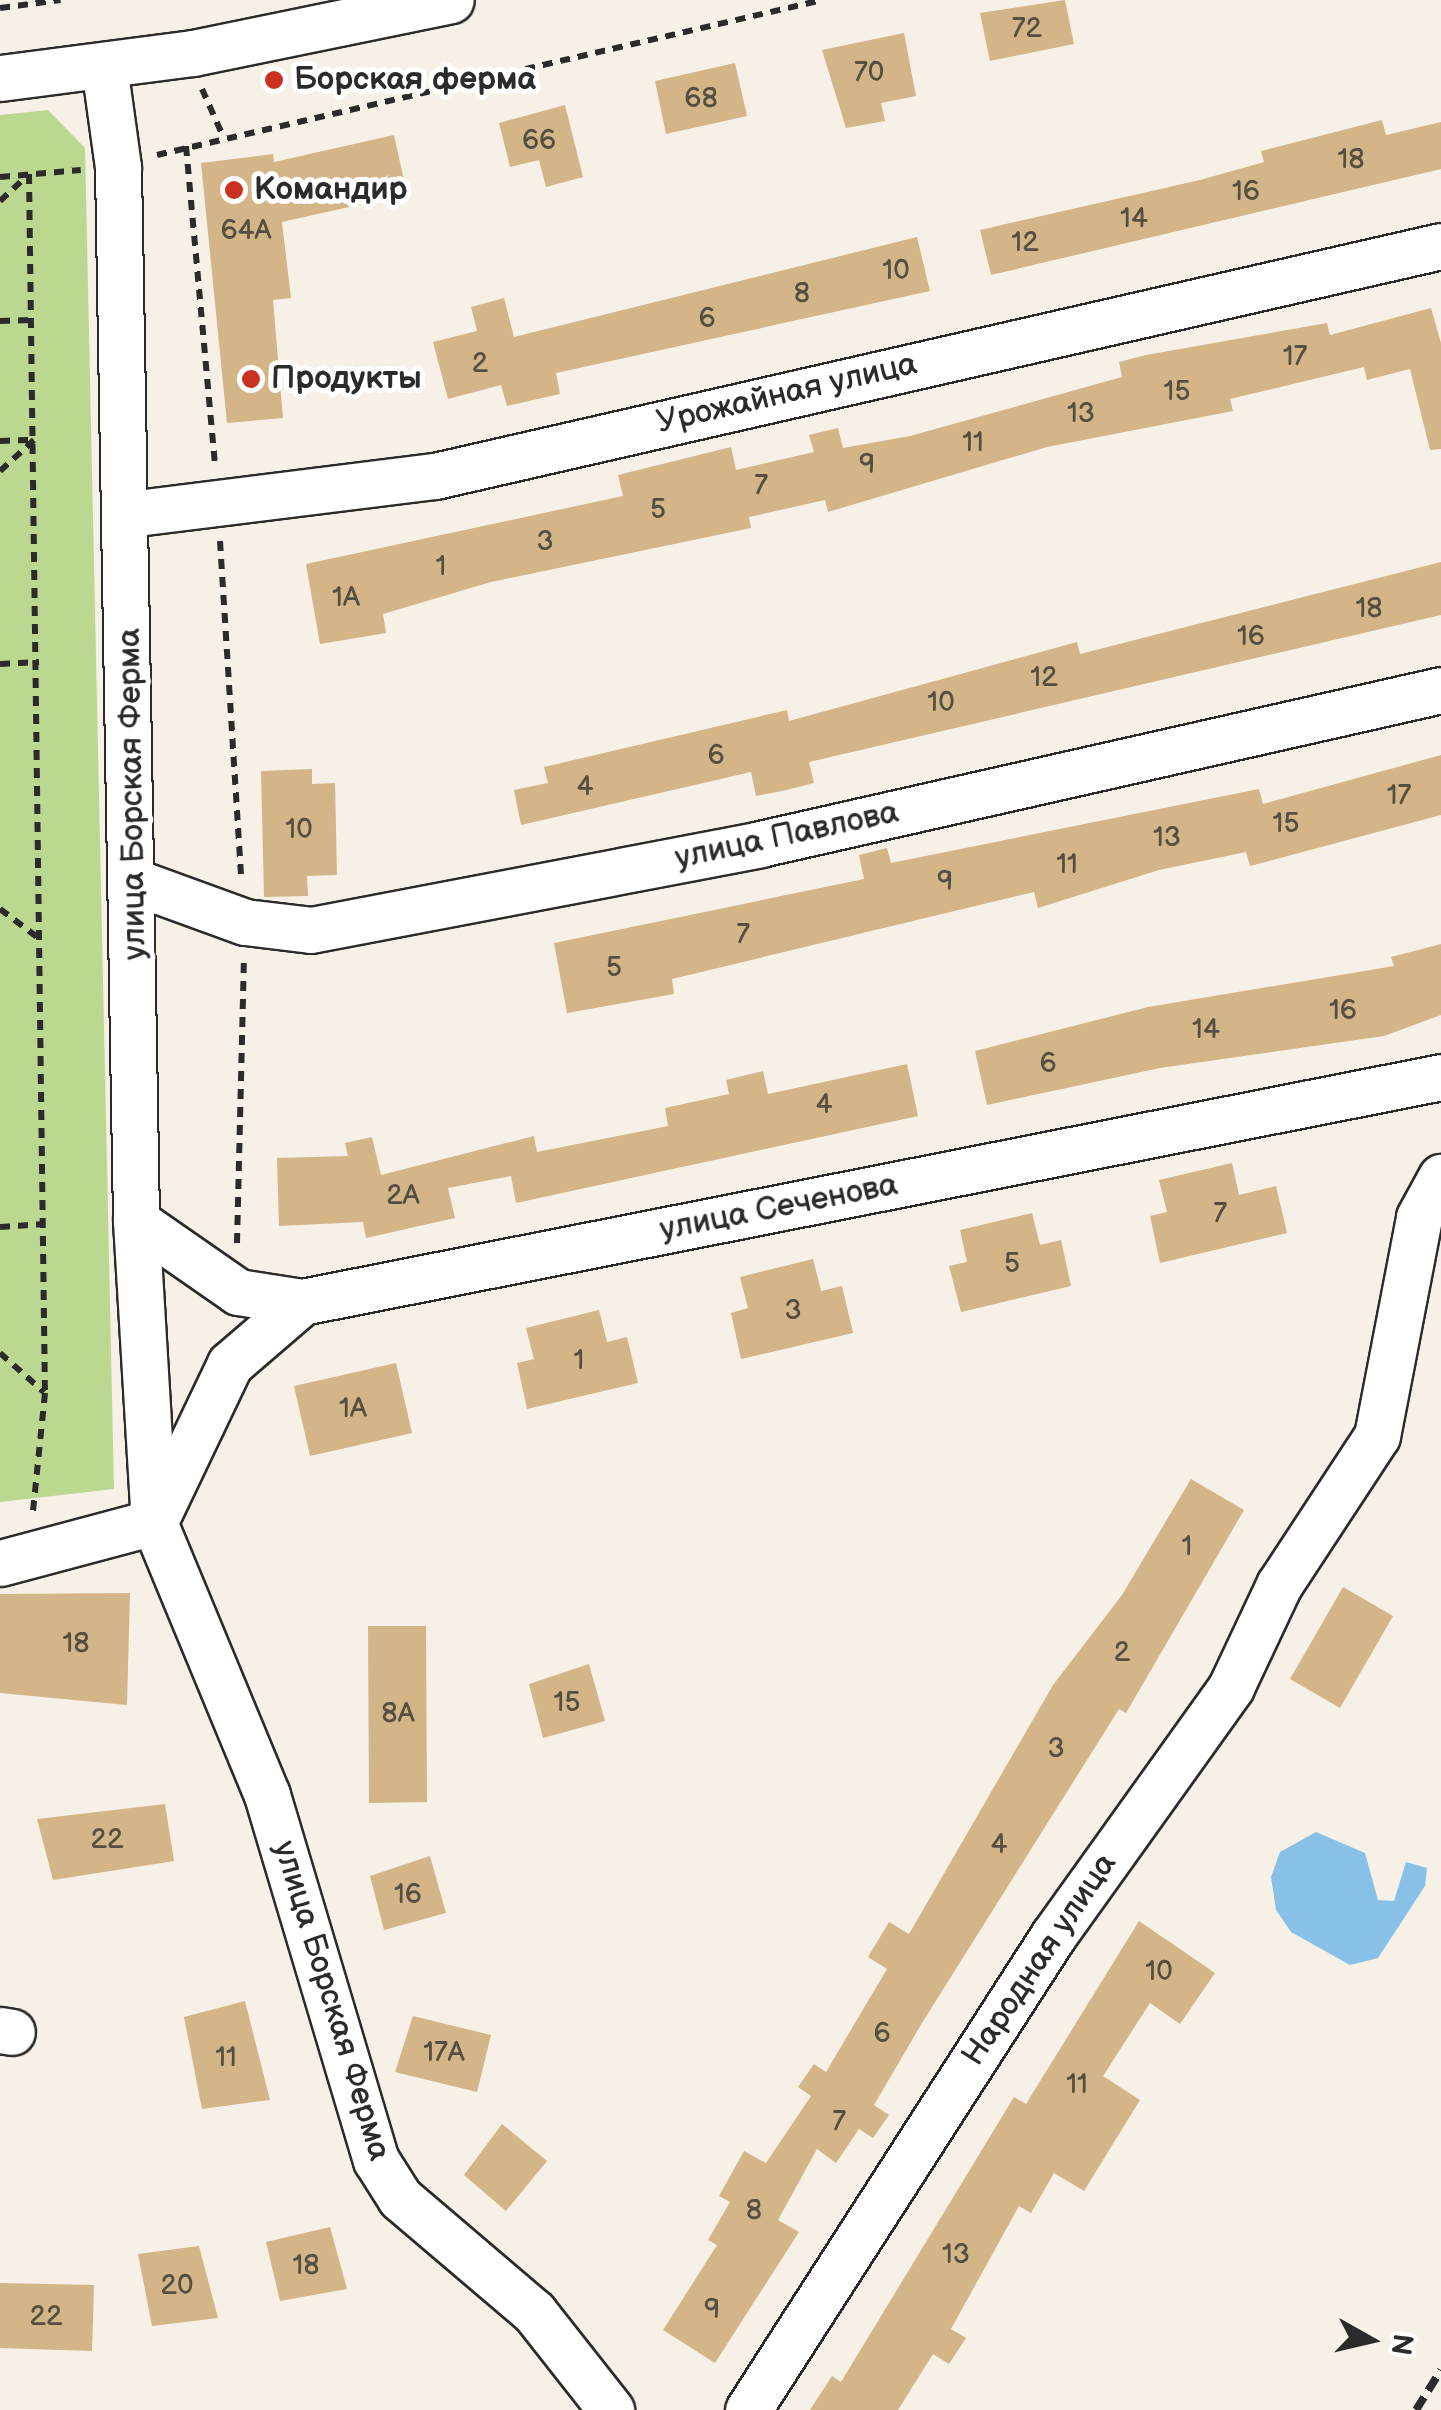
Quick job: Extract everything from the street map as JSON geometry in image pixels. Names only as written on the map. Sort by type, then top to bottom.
[{"type":"street","points":[[0,78],[104,66],[451,0]]},
{"type":"street","name":"улица Борская Ферма","points":[[104,66],[118,167],[129,514],[136,1221],[154,1522],[266,1795],[376,2160],[400,2198],[534,2312],[610,2410]]},
{"type":"street","name":"Урожайная улица","points":[[129,514],[435,476],[1441,246]]},
{"type":"street","name":"улица Павлова","points":[[135,882],[245,922],[311,930],[469,894],[570,883],[1441,690]]},
{"type":"street","name":"улица Сеченова","points":[[136,1221],[238,1292],[302,1302],[1441,1077]]},
{"type":"street","name":"Народная улица","points":[[748,2410],[1054,1936],[1231,1687],[1328,1509],[1377,1436],[1419,1216],[1441,1177]]},
{"type":"street","points":[[8,1562],[154,1522],[230,1364],[302,1302]]},
{"type":"path","points":[[0,8],[60,0]]},
{"type":"path","points":[[238,1292],[245,922],[218,504],[186,146],[822,0]]},
{"type":"path","points":[[0,176],[118,167]]},
{"type":"path","points":[[0,201],[30,174]]},
{"type":"path","points":[[8,1562],[41,1488],[45,1393],[30,174]]},
{"type":"path","points":[[0,321],[32,320]]},
{"type":"path","points":[[0,441],[34,440]]},
{"type":"path","points":[[0,471],[34,440]]},
{"type":"path","points":[[0,664],[39,662]]},
{"type":"path","points":[[0,910],[42,941]]},
{"type":"path","points":[[0,1227],[44,1224]]},
{"type":"path","points":[[0,1354],[45,1393]]},
{"type":"green space","points":[[48,110],[85,148],[114,1489],[0,1502],[0,115]]},
{"type":"water","points":[[1316,1832],[1365,1853],[1378,1900],[1394,1901],[1406,1862],[1427,1868],[1425,1886],[1378,1958],[1350,1965],[1291,1932],[1276,1910],[1271,1877],[1280,1852]]},
{"type":"building","points":[[1065,0],[1074,44],[990,61],[980,13]]},
{"type":"building","points":[[904,33],[916,96],[881,103],[885,121],[846,128],[822,50]]},
{"type":"building","points":[[735,63],[747,116],[666,134],[655,81]]},
{"type":"building","points":[[565,105],[583,177],[546,187],[539,160],[510,167],[499,123]]},
{"type":"building","points":[[1382,120],[1386,135],[1441,122],[1441,169],[991,275],[980,230],[1200,180],[1264,162],[1261,151]]},
{"type":"building","points":[[394,135],[407,194],[282,222],[291,298],[273,300],[283,418],[227,423],[201,163],[273,154],[274,162]]},
{"type":"building","points":[[917,237],[930,291],[556,373],[560,394],[507,406],[501,385],[448,399],[433,342],[477,331],[471,307],[504,298],[514,337]]},
{"type":"building","points":[[1431,308],[1441,343],[1441,449],[1430,450],[1410,369],[1367,380],[1364,367],[1230,399],[1233,411],[1047,447],[828,512],[825,500],[749,517],[751,528],[491,582],[383,614],[386,633],[320,644],[306,564],[623,496],[618,475],[731,447],[736,470],[814,452],[809,435],[838,428],[843,448],[910,436],[1122,377],[1119,362],[1146,355],[1327,323],[1330,335]]},
{"type":"building","points":[[1441,562],[1441,615],[809,762],[814,783],[782,791],[756,796],[751,772],[521,825],[514,790],[548,783],[544,767],[787,710],[789,721],[1077,642],[1080,654]]},
{"type":"building","points":[[1441,755],[1441,815],[1250,866],[1246,852],[1159,870],[1038,908],[1034,892],[672,979],[674,994],[567,1013],[554,943],[864,879],[859,855],[887,848],[891,863],[1259,789],[1263,804]]},
{"type":"building","points":[[312,769],[312,784],[335,783],[337,875],[307,876],[308,896],[264,897],[261,771]]},
{"type":"building","points":[[1441,944],[1441,1015],[1384,1036],[1160,1068],[987,1105],[975,1051],[1148,1007],[1394,966],[1391,957]]},
{"type":"building","points":[[907,1064],[918,1116],[516,1203],[511,1176],[448,1188],[455,1218],[366,1238],[363,1222],[279,1226],[277,1158],[348,1156],[345,1143],[372,1137],[381,1175],[534,1136],[537,1152],[668,1126],[665,1108],[729,1094],[726,1080],[763,1071],[768,1094]]},
{"type":"building","points":[[1232,1163],[1239,1195],[1276,1186],[1287,1233],[1160,1263],[1150,1216],[1167,1212],[1159,1180]]},
{"type":"building","points":[[1032,1213],[1040,1245],[1061,1240],[1071,1286],[961,1312],[949,1266],[967,1262],[960,1230]]},
{"type":"building","points":[[813,1259],[821,1291],[842,1286],[853,1333],[741,1359],[731,1313],[748,1308],[740,1277]]},
{"type":"building","points":[[599,1310],[607,1342],[627,1337],[638,1383],[527,1409],[517,1363],[534,1359],[526,1328]]},
{"type":"building","points":[[396,1363],[412,1433],[310,1456],[294,1386]]},
{"type":"building","points":[[1191,1479],[1244,1510],[1126,1713],[1119,1709],[922,2023],[874,2105],[889,2115],[873,2138],[859,2129],[836,2163],[817,2149],[778,2220],[799,2232],[715,2363],[663,2330],[717,2245],[708,2240],[730,2202],[719,2196],[744,2151],[766,2163],[811,2096],[798,2087],[814,2064],[826,2072],[887,1969],[868,1957],[889,1922],[909,1934],[1053,1685],[1122,1595]]},
{"type":"building","points":[[1343,1587],[1393,1616],[1340,1708],[1290,1679]]},
{"type":"building","points":[[130,1593],[127,1705],[0,1693],[0,1594]]},
{"type":"building","points":[[368,1626],[426,1626],[427,1802],[369,1803]]},
{"type":"building","points":[[589,1664],[605,1721],[543,1738],[529,1684]]},
{"type":"building","points":[[165,1804],[174,1861],[53,1880],[37,1819]]},
{"type":"building","points":[[430,1856],[446,1913],[384,1930],[370,1876]]},
{"type":"building","points":[[1139,1921],[1215,1973],[1180,2024],[1150,2003],[1103,2076],[1140,2100],[1084,2191],[1054,2173],[1031,2213],[1019,2206],[951,2329],[966,2338],[949,2364],[933,2354],[898,2410],[810,2410],[832,2376],[841,2382],[1014,2097],[1026,2104]]},
{"type":"building","points":[[245,2001],[270,2100],[202,2109],[184,2017]]},
{"type":"building","points":[[413,2016],[491,2035],[477,2092],[395,2072]]},
{"type":"building","points":[[502,2124],[547,2161],[506,2211],[464,2175]]},
{"type":"building","points":[[330,2227],[347,2289],[280,2301],[266,2242]]},
{"type":"building","points":[[199,2246],[218,2318],[152,2326],[138,2254]]},
{"type":"building","points":[[0,2283],[94,2285],[92,2351],[0,2348]]},
{"type":"railway","points":[[1416,2410],[1441,2370]]},
{"type":"place","name":"Борская ферма","points":[[274,80]]},
{"type":"place","name":"Командир","points":[[234,190]]},
{"type":"place","name":"Продукты","points":[[251,379]]}]
